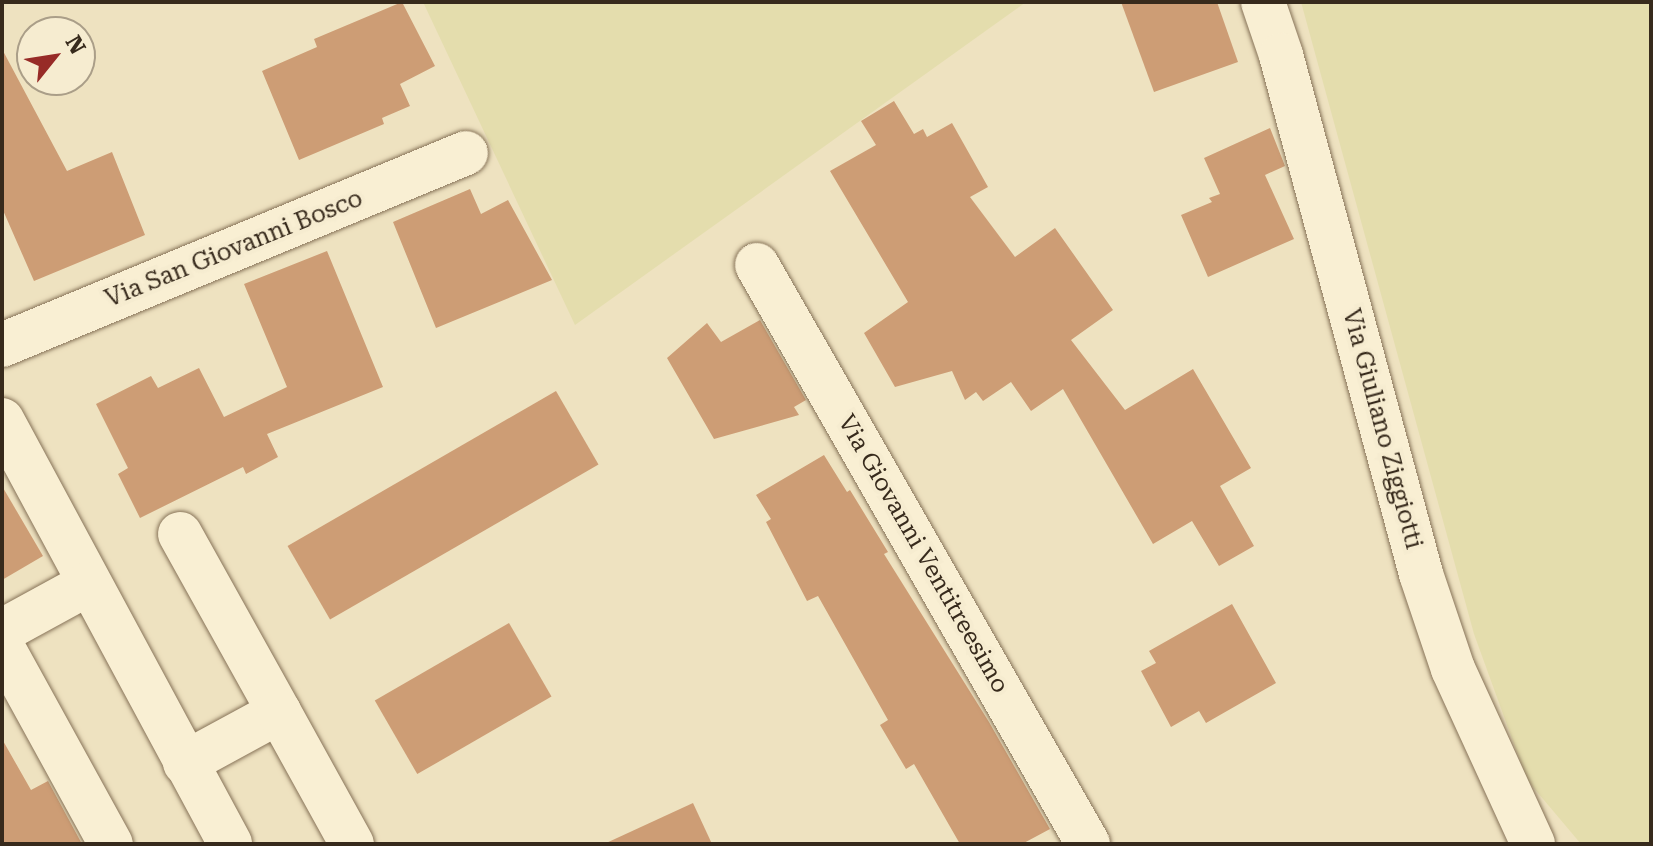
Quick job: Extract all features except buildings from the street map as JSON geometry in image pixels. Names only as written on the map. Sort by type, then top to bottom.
[{"type":"street","name":"Via Giuliano Ziggiotti","points":[[1263,2],[1281,55],[1425,587],[1453,669],[1533,844]]},
{"type":"street","name":"Via San Giovanni Bosco","points":[[2,345],[466,153]]},
{"type":"street","name":"Via Giovanni Ventitreesimo","points":[[757,265],[1088,844]]},
{"type":"street","points":[[2,420],[230,844]]},
{"type":"street","points":[[180,534],[352,844]]},
{"type":"street","points":[[2,631],[88,584]]},
{"type":"street","points":[[2,646],[111,844]]},
{"type":"street","points":[[185,763],[279,712]]},
{"type":"shaded area","points":[[423,2],[1026,2],[575,325]]},
{"type":"shaded area","points":[[1301,2],[1651,2],[1651,844],[1581,844],[1527,780],[1474,634]]}]
